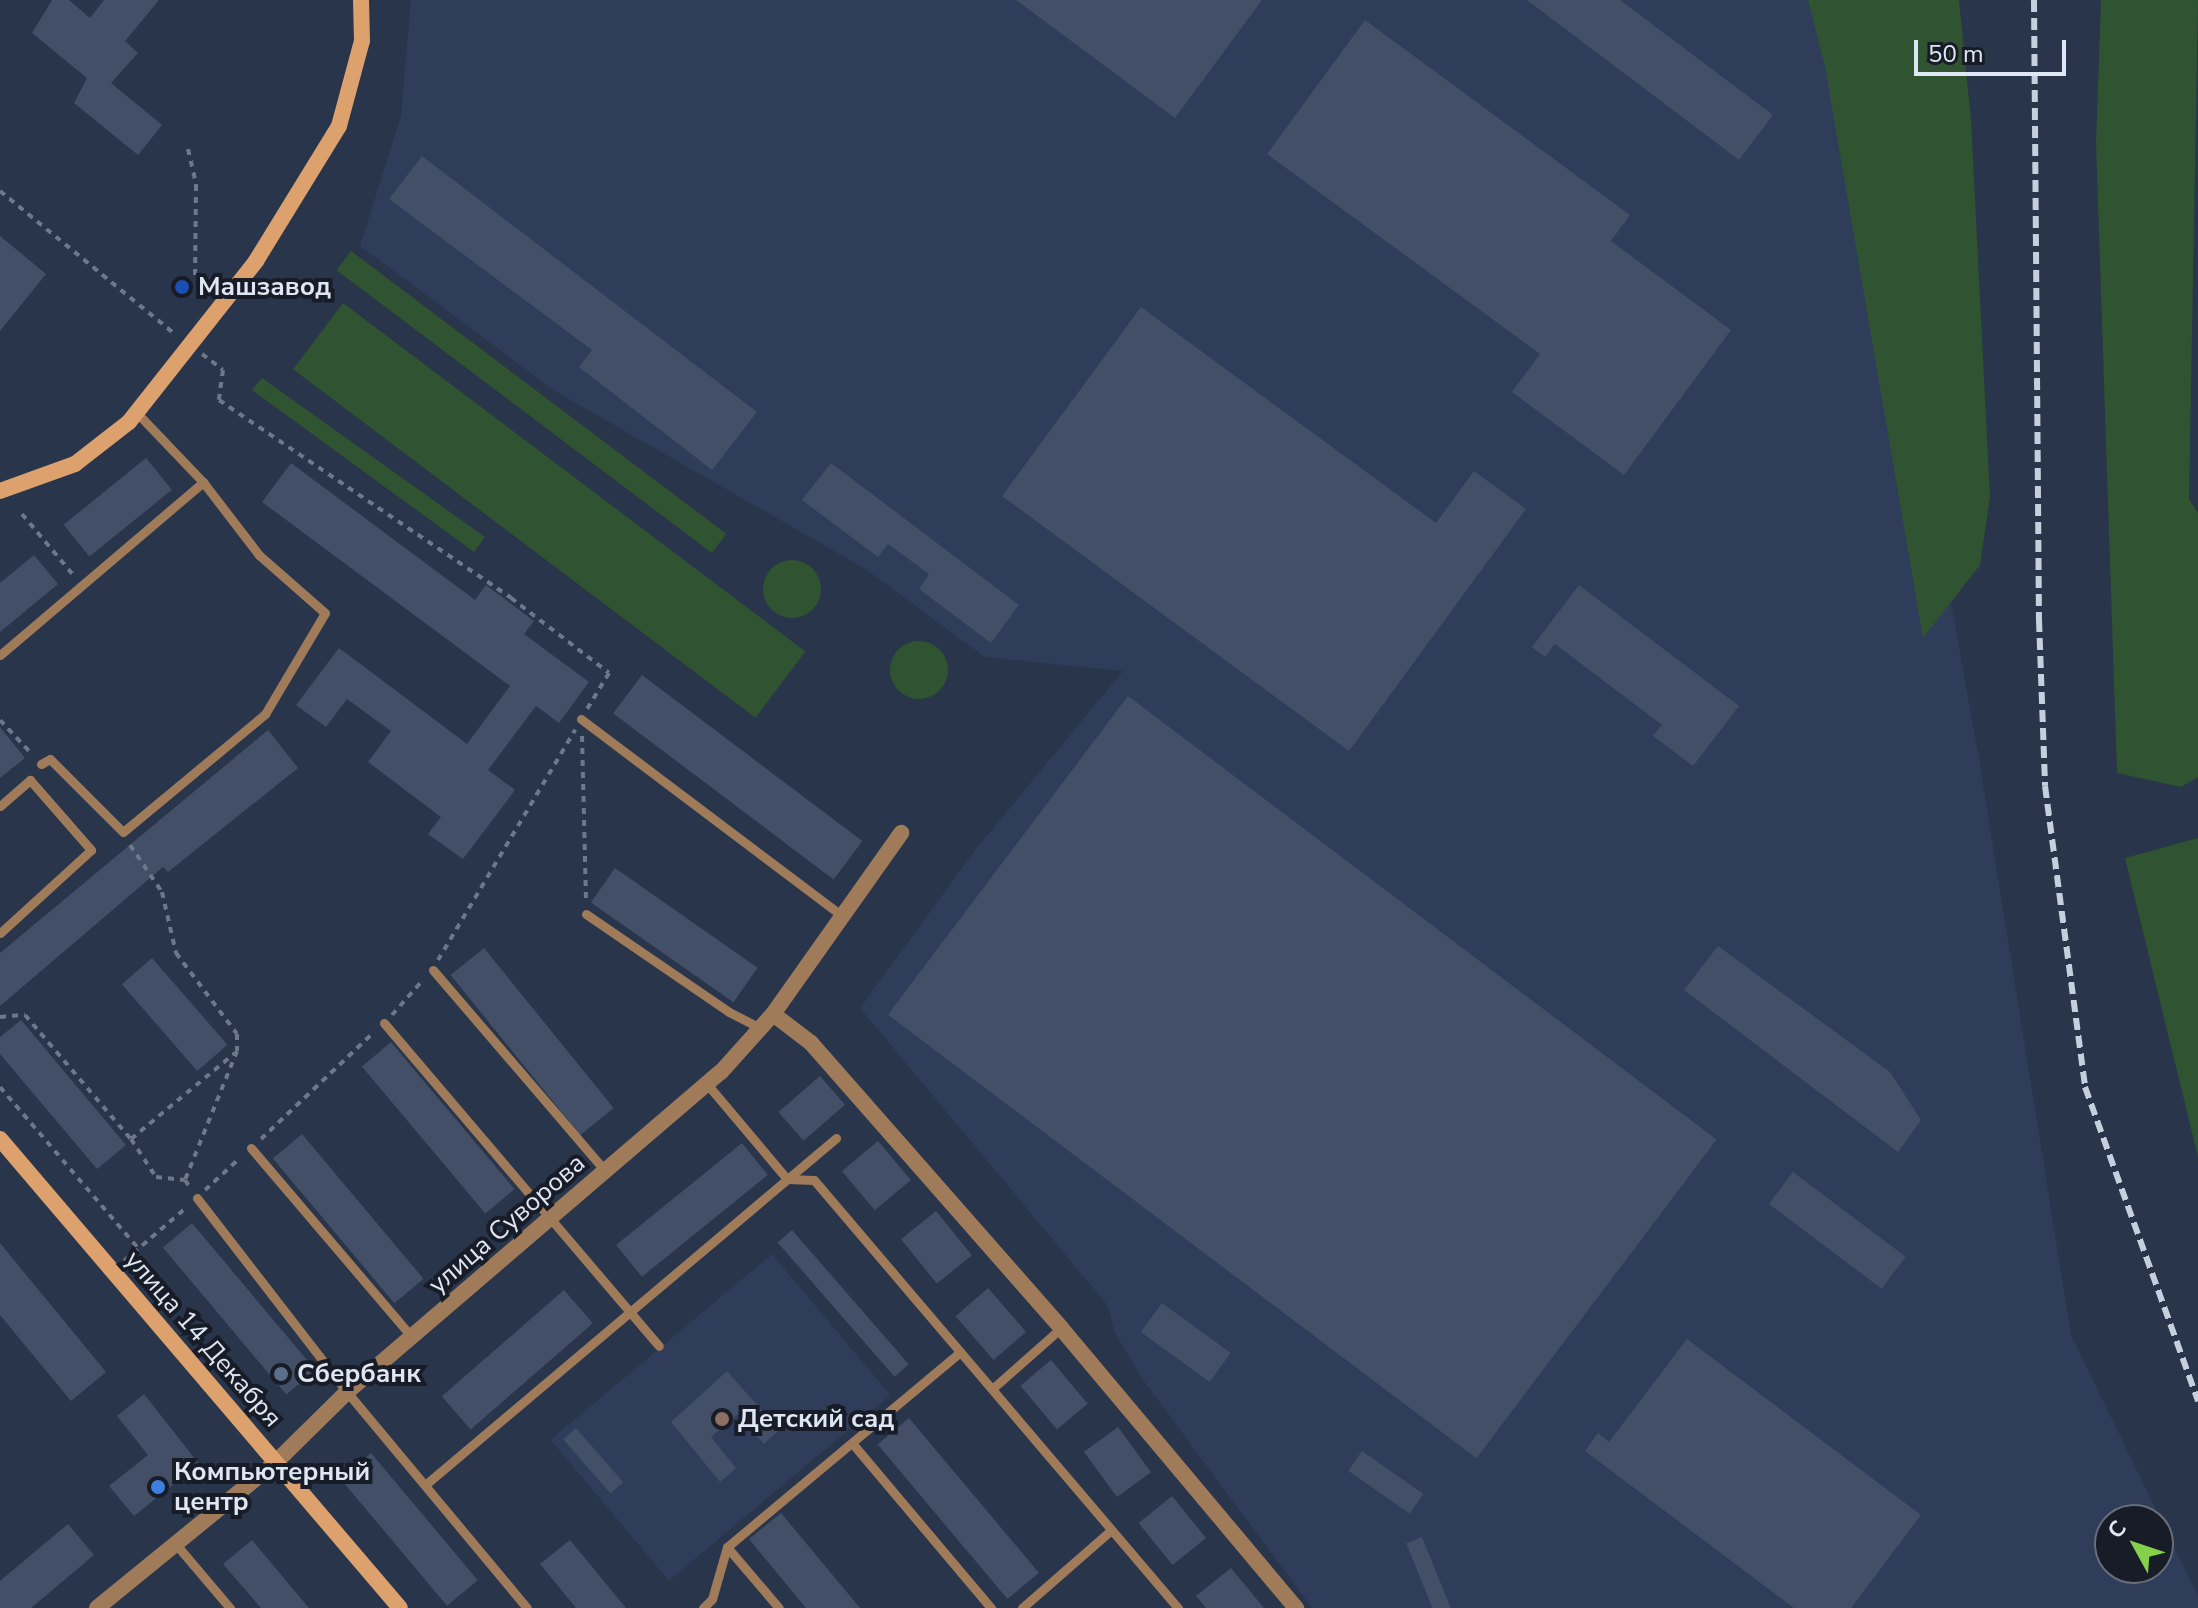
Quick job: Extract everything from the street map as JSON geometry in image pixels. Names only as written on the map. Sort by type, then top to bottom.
[{"type":"main road","points":[[0,491],[75,464],[137,413],[187,343],[256,261],[339,126],[362,41],[361,0]]},
{"type":"main road","name":"улица 14 Декабря","points":[[0,1139],[400,1608]]},
{"type":"street","name":"улица Суворова","points":[[97,1608],[174,1542],[277,1461],[347,1392],[707,1084],[773,1014],[901,833]]},
{"type":"street","points":[[773,1014],[811,1043],[1061,1328],[1296,1608]]},
{"type":"lane","points":[[41,764],[50,759],[123,832],[265,714],[325,613],[259,555],[203,482],[137,413]]},
{"type":"lane","points":[[0,655],[203,482]]},
{"type":"lane","points":[[581,719],[842,916]]},
{"type":"lane","points":[[0,806],[30,780],[91,850],[0,933]]},
{"type":"lane","points":[[586,914],[729,1012],[760,1028]]},
{"type":"lane","points":[[433,970],[605,1171]]},
{"type":"lane","points":[[384,1023],[537,1202],[547,1220],[659,1346]]},
{"type":"lane","points":[[707,1084],[787,1179],[814,1180],[1178,1608]]},
{"type":"lane","points":[[425,1485],[836,1138]]},
{"type":"lane","points":[[251,1148],[412,1337]]},
{"type":"lane","points":[[197,1198],[347,1392],[527,1608]]},
{"type":"lane","points":[[992,1389],[1061,1328]]},
{"type":"lane","points":[[703,1608],[712,1599],[727,1547],[960,1352]]},
{"type":"lane","points":[[852,1443],[991,1608]]},
{"type":"lane","points":[[1022,1608],[1111,1530]]},
{"type":"lane","points":[[174,1542],[230,1608]]},
{"type":"lane","points":[[727,1547],[779,1608]]},
{"type":"path","points":[[188,149],[196,185],[195,279]]},
{"type":"path","points":[[0,191],[223,370],[219,400],[511,598],[609,673],[433,970],[384,1023],[251,1148],[113,1270]]},
{"type":"path","points":[[22,514],[82,586]]},
{"type":"path","points":[[581,719],[586,914]]},
{"type":"path","points":[[0,720],[41,764]]},
{"type":"path","points":[[123,832],[162,892],[176,953],[237,1034],[237,1051],[185,1180]]},
{"type":"path","points":[[0,1017],[25,1015],[131,1139],[156,1177],[185,1180]]},
{"type":"path","points":[[131,1139],[237,1051]]},
{"type":"path","points":[[0,1087],[138,1248]]},
{"type":"path","points":[[185,1180],[197,1198]]},
{"type":"shaded area","points":[[411,0],[1831,0],[1879,200],[1979,759],[2071,1335],[2153,1504],[2094,1504],[2094,1584],[2174,1584],[2174,1547],[2198,1596],[2198,1608],[1312,1608],[1141,1377],[1114,1331],[1108,1306],[860,1008],[976,849],[1123,671],[985,657],[864,568],[555,391],[360,246],[401,116]]},
{"type":"shaded area","name":"Детский сад","points":[[772,1254],[890,1395],[669,1581],[551,1440]]},
{"type":"green space","points":[[1808,0],[1959,0],[1971,120],[1990,497],[1980,565],[1923,638],[1825,67]]},
{"type":"green space","points":[[2101,0],[2198,0],[2189,499],[2198,513],[2198,777],[2181,787],[2117,773],[2096,143]]},
{"type":"green space","points":[[351,251],[726,534],[712,553],[337,270]]},
{"type":"green space","points":[[343,303],[805,651],[755,718],[293,369]]},
{"type":"green space","points":[[262,378],[485,537],[474,552],[252,390]]},
{"type":"green space","points":[[792,560],[812,569],[821,589],[812,609],[792,618],[772,609],[763,589],[772,569]]},
{"type":"green space","points":[[919,641],[930,643],[939,650],[946,659],[946,681],[939,690],[930,697],[919,699],[908,697],[899,690],[892,681],[890,670],[892,659],[899,650],[908,643]]},
{"type":"green space","points":[[2198,838],[2198,1157],[2125,858]]},
{"type":"building","points":[[52,0],[69,0],[90,18],[104,0],[159,0],[125,41],[138,53],[111,83],[162,125],[138,155],[74,103],[87,78],[32,33]]},
{"type":"building","points":[[1016,0],[1262,0],[1175,118]]},
{"type":"building","points":[[1527,0],[1620,0],[1773,115],[1739,160]]},
{"type":"building","points":[[1365,20],[1630,215],[1611,241],[1731,330],[1624,475],[1512,392],[1540,354],[1267,154]]},
{"type":"building","points":[[422,156],[757,412],[712,470],[579,367],[592,350],[389,199]]},
{"type":"building","points":[[0,236],[46,274],[0,331]]},
{"type":"building","points":[[1141,307],[1436,523],[1474,471],[1526,509],[1349,751],[1002,496]]},
{"type":"building","points":[[146,458],[172,490],[89,557],[64,525]]},
{"type":"building","points":[[291,463],[475,600],[486,585],[534,621],[524,634],[589,682],[559,723],[536,706],[488,770],[515,790],[463,859],[428,834],[441,817],[368,762],[391,731],[347,699],[326,727],[296,705],[339,648],[467,744],[510,686],[262,502]]},
{"type":"building","points":[[831,463],[1019,605],[991,643],[919,589],[929,574],[888,544],[878,557],[802,500]]},
{"type":"building","points":[[34,555],[58,584],[0,632],[0,583]]},
{"type":"building","points":[[1579,585],[1739,706],[1693,766],[1653,736],[1662,725],[1555,644],[1545,657],[1532,647]]},
{"type":"building","points":[[642,675],[862,841],[834,879],[613,713]]},
{"type":"building","points":[[1128,696],[1717,1140],[1476,1458],[888,1015]]},
{"type":"building","points":[[0,727],[25,758],[0,778]]},
{"type":"building","points":[[268,730],[298,768],[168,872],[163,867],[0,1006],[0,953]]},
{"type":"building","points":[[615,868],[758,968],[733,1002],[591,902]]},
{"type":"building","points":[[1718,946],[1890,1072],[1921,1120],[1898,1152],[1684,990]]},
{"type":"building","points":[[484,948],[614,1108],[580,1135],[451,975]]},
{"type":"building","points":[[152,958],[227,1045],[197,1071],[122,984]]},
{"type":"building","points":[[21,1020],[126,1145],[97,1169],[0,1054],[0,1037]]},
{"type":"building","points":[[391,1042],[514,1189],[485,1214],[362,1066]]},
{"type":"building","points":[[820,1076],[845,1105],[803,1141],[778,1112]]},
{"type":"building","points":[[302,1134],[423,1279],[394,1303],[273,1158]]},
{"type":"building","points":[[878,1141],[911,1180],[875,1210],[842,1171]]},
{"type":"building","points":[[742,1143],[768,1175],[642,1277],[616,1245]]},
{"type":"building","points":[[1793,1172],[1906,1257],[1882,1289],[1769,1204]]},
{"type":"building","points":[[936,1211],[972,1255],[937,1284],[901,1239]]},
{"type":"building","points":[[192,1223],[315,1370],[286,1395],[163,1247]]},
{"type":"building","points":[[792,1230],[909,1364],[894,1377],[778,1242]]},
{"type":"building","points":[[0,1243],[106,1372],[71,1401],[0,1315]]},
{"type":"building","points":[[988,1288],[1026,1332],[994,1360],[956,1316]]},
{"type":"building","points":[[564,1290],[593,1323],[471,1429],[442,1396]]},
{"type":"building","points":[[1162,1303],[1231,1353],[1210,1382],[1141,1332]]},
{"type":"building","points":[[1687,1339],[1921,1515],[1851,1608],[1794,1608],[1585,1451],[1598,1433],[1609,1442]]},
{"type":"building","points":[[1051,1360],[1088,1404],[1057,1429],[1020,1386]]},
{"type":"building","points":[[727,1371],[779,1430],[764,1444],[738,1414],[711,1437],[736,1468],[720,1482],[671,1422]]},
{"type":"building","points":[[144,1394],[199,1464],[134,1516],[109,1486],[148,1455],[117,1416]]},
{"type":"building","points":[[909,1418],[1039,1573],[1007,1599],[878,1444]]},
{"type":"building","points":[[1118,1427],[1151,1472],[1117,1497],[1084,1452]]},
{"type":"building","points":[[576,1428],[623,1482],[610,1493],[563,1439]]},
{"type":"building","points":[[1362,1451],[1423,1494],[1410,1514],[1348,1471]]},
{"type":"building","points":[[371,1453],[478,1580],[447,1606],[340,1479]]},
{"type":"building","points":[[1172,1496],[1206,1538],[1173,1565],[1139,1523]]},
{"type":"building","points":[[781,1513],[860,1608],[806,1608],[749,1539]]},
{"type":"building","points":[[68,1524],[94,1555],[31,1608],[0,1608],[0,1581]]},
{"type":"building","points":[[1422,1537],[1450,1607],[1432,1608],[1406,1543]]},
{"type":"building","points":[[252,1540],[309,1608],[261,1608],[223,1564]]},
{"type":"building","points":[[570,1540],[626,1608],[576,1608],[540,1564]]},
{"type":"building","points":[[1231,1568],[1264,1608],[1206,1608],[1196,1596]]},
{"type":"railway","points":[[2034,0],[2039,620],[2045,786],[2085,1087],[2198,1401]]},
{"type":"place","name":"Машзавод","points":[[182,287]]},
{"type":"place","name":"Сбербанк","points":[[281,1374]]},
{"type":"place","name":"Детский сад","points":[[722,1419]]},
{"type":"place","name":"Компьютерный центр","points":[[158,1487]]}]
